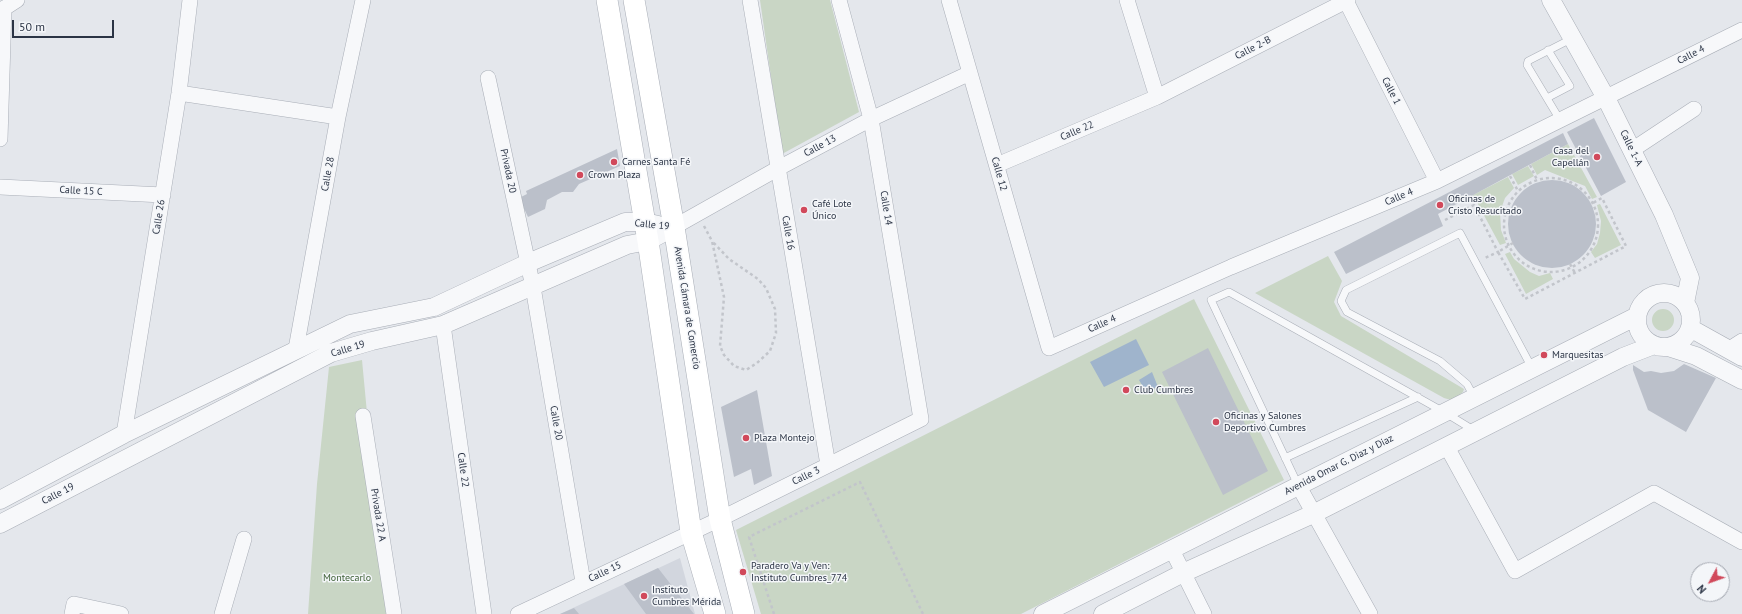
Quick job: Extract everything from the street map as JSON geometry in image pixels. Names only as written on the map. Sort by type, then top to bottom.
[{"type":"main road","points":[[606,0],[646,232],[691,532],[714,614]]},
{"type":"main road","name":"Avenida Cámara de Comercio","points":[[634,0],[674,227],[720,518],[744,614]]},
{"type":"street","points":[[0,139],[2,10],[17,0]]},
{"type":"street","name":"Calle 26","points":[[124,434],[179,93],[190,0]]},
{"type":"street","name":"Calle 28","points":[[296,349],[338,117],[363,0]]},
{"type":"street","name":"Calle 16","points":[[750,0],[777,169],[828,466]]},
{"type":"street","name":"Calle 14","points":[[839,0],[871,119],[921,419]]},
{"type":"street","name":"Calle 12","points":[[949,0],[1050,348]]},
{"type":"street","points":[[1126,0],[1157,97]]},
{"type":"street","name":"Calle 1-A","points":[[1551,0],[1606,98],[1664,215],[1690,278],[1685,303]]},
{"type":"street","name":"Calle 2-B","points":[[1157,97],[1347,1]]},
{"type":"street","name":"Calle 1","points":[[1347,1],[1436,181]]},
{"type":"street","name":"Calle 4","points":[[1050,348],[1231,267],[1436,181],[1742,30]]},
{"type":"street","name":"Calle 13","points":[[674,227],[777,169],[871,119],[970,73]]},
{"type":"street","name":"Privada 20","points":[[488,78],[528,264]]},
{"type":"street","points":[[179,93],[338,117]]},
{"type":"street","name":"Calle 22","points":[[997,165],[1157,97]]},
{"type":"street","points":[[1632,150],[1694,109]]},
{"type":"street","name":"Calle 15 C","points":[[0,187],[163,195]]},
{"type":"street","name":"Calle 19","points":[[0,500],[124,434],[350,324],[434,307],[625,222],[646,232]]},
{"type":"street","name":"Calle 19","points":[[0,524],[331,353],[443,325],[534,287],[628,245],[646,232],[674,227]]},
{"type":"street","name":"Calle 20","points":[[528,264],[534,287],[583,582]]},
{"type":"street","points":[[1103,614],[1183,573],[1315,513],[1622,357],[1661,346],[1682,340],[1690,328],[1691,315],[1685,303],[1674,295],[1658,293],[1650,296],[1644,301],[1637,316],[1637,325],[1640,334],[1646,341],[1661,346],[1696,356],[1742,380]]},
{"type":"street","name":"Avenida Omar G. Diaz y Diaz","points":[[1043,614],[1444,412],[1470,390],[1528,360],[1637,316]]},
{"type":"street","name":"Calle 22","points":[[443,325],[484,614]]},
{"type":"street","points":[[1690,328],[1737,349]]},
{"type":"street","name":"Privada 22 A","points":[[363,416],[394,614]]},
{"type":"street","name":"Calle 3","points":[[691,532],[921,419]]},
{"type":"street","points":[[1447,447],[1515,571],[1654,493],[1742,542]]},
{"type":"street","points":[[44,476],[54,496]]},
{"type":"street","points":[[1298,485],[1370,614]]},
{"type":"street","name":"Calle 15","points":[[518,614],[691,532]]},
{"type":"street","points":[[222,614],[244,539]]},
{"type":"street","points":[[1172,550],[1204,614]]},
{"type":"street","points":[[73,609],[121,614]]},
{"type":"lane","points":[[1560,120],[1527,64],[1528,60],[1573,38]]},
{"type":"lane","points":[[1547,98],[1570,86],[1548,50]]},
{"type":"lane","points":[[1470,390],[1440,361],[1347,312],[1341,301],[1346,290],[1460,233],[1528,360]]},
{"type":"lane","points":[[1298,485],[1211,300],[1229,292],[1418,397],[1475,431]]},
{"type":"lane","points":[[1285,458],[1418,397]]},
{"type":"path","points":[[1530,165],[1538,180]]},
{"type":"path","points":[[1510,176],[1518,191]]},
{"type":"path","points":[[1553,178],[1576,184],[1585,192],[1597,212],[1597,234],[1594,244],[1588,254],[1581,261],[1560,271],[1536,269],[1520,259],[1509,245],[1505,234],[1504,222],[1506,210],[1512,199],[1518,191],[1529,183],[1538,180],[1553,178]]},
{"type":"path","points":[[1445,220],[1474,205],[1498,252],[1525,299],[1626,246],[1602,198],[1592,203]]},
{"type":"path","points":[[712,241],[729,259],[749,271],[758,279],[766,288],[775,309],[776,332],[770,351],[757,363],[746,370],[734,366],[724,355],[720,346],[724,298],[712,241]]},
{"type":"path","points":[[1475,262],[1498,252],[1513,243]]},
{"type":"path","points":[[1570,266],[1575,273]]},
{"type":"path","points":[[774,614],[748,537],[860,482],[923,614]]},
{"type":"shaded area","name":"Instituto Cumbres Mérida","points":[[680,558],[695,614],[560,614]]},
{"type":"green space","points":[[760,0],[830,0],[859,112],[782,154]]},
{"type":"green space","points":[[1568,144],[1597,197],[1592,199],[1585,186],[1545,170],[1537,175],[1531,164]]},
{"type":"green space","points":[[1528,166],[1534,176],[1518,185],[1512,174]]},
{"type":"green space","points":[[1508,177],[1514,188],[1505,198],[1500,212],[1501,230],[1506,243],[1500,245],[1473,195]]},
{"type":"green space","points":[[1600,204],[1621,245],[1595,258],[1591,252],[1597,244],[1600,233],[1601,221],[1597,205]]},
{"type":"green space","points":[[1510,252],[1514,259],[1530,272],[1539,276],[1550,273],[1553,279],[1526,294],[1505,254]]},
{"type":"green space","points":[[1328,256],[1342,281],[1334,302],[1341,316],[1464,389],[1463,392],[1451,400],[1444,398],[1255,293]]},
{"type":"green space","name":"Club Cumbres","points":[[1194,299],[1284,480],[1021,614],[761,614],[736,530]]},
{"type":"green space","points":[[1663,309],[1671,312],[1674,320],[1671,328],[1663,331],[1655,328],[1652,320],[1655,312]]},
{"type":"green space","name":"Montecarlo","points":[[362,360],[386,614],[308,614],[317,484],[329,367]]},
{"type":"water","points":[[1136,339],[1149,365],[1104,387],[1090,362]]},
{"type":"water","points":[[1152,372],[1158,387],[1146,392],[1139,380]]},
{"type":"building","name":"Casa del Capellán","points":[[1594,118],[1626,182],[1601,196],[1567,132]]},
{"type":"building","name":"Oficinas de Cristo Resucitado","points":[[1563,133],[1568,144],[1438,214],[1443,226],[1346,274],[1334,252]]},
{"type":"building","name":"Crown Plaza","points":[[617,149],[620,166],[579,184],[573,192],[562,192],[547,200],[545,209],[528,217],[519,198],[527,194],[526,191]]},
{"type":"building","points":[[1552,180],[1569,184],[1583,193],[1592,207],[1596,224],[1592,241],[1583,255],[1569,264],[1552,268],[1535,264],[1521,255],[1512,241],[1508,224],[1512,207],[1521,193],[1535,184]]},
{"type":"building","name":"Oficinas y Salones Deportivo Cumbres","points":[[1208,348],[1268,471],[1223,495],[1162,372]]},
{"type":"building","points":[[1684,364],[1716,378],[1686,432],[1648,410],[1633,370],[1633,365],[1644,372],[1651,371],[1661,373],[1674,371]]},
{"type":"building","name":"Plaza Montejo","points":[[757,390],[772,476],[754,485],[751,469],[734,477],[721,407]]},
{"type":"building","points":[[658,568],[694,614],[646,614],[624,584]]},
{"type":"building","points":[[574,608],[579,614],[560,614]]},
{"type":"place","name":"Casa del Capellán","points":[[1597,157]]},
{"type":"place","name":"Carnes Santa Fé","points":[[614,162]]},
{"type":"place","name":"Crown Plaza","points":[[580,175]]},
{"type":"place","name":"Oficinas de Cristo Resucitado","points":[[1440,205]]},
{"type":"place","name":"Café Lote Único","points":[[804,210]]},
{"type":"place","name":"Marquesitas","points":[[1544,355]]},
{"type":"place","name":"Club Cumbres","points":[[1126,390]]},
{"type":"place","name":"Oficinas y Salones Deportivo Cumbres","points":[[1216,422]]},
{"type":"place","name":"Plaza Montejo","points":[[746,438]]},
{"type":"place","name":"Paradero Va y Ven: Instituto Cumbres_774","points":[[743,572]]},
{"type":"place","name":"Instituto Cumbres Mérida","points":[[644,596]]}]
